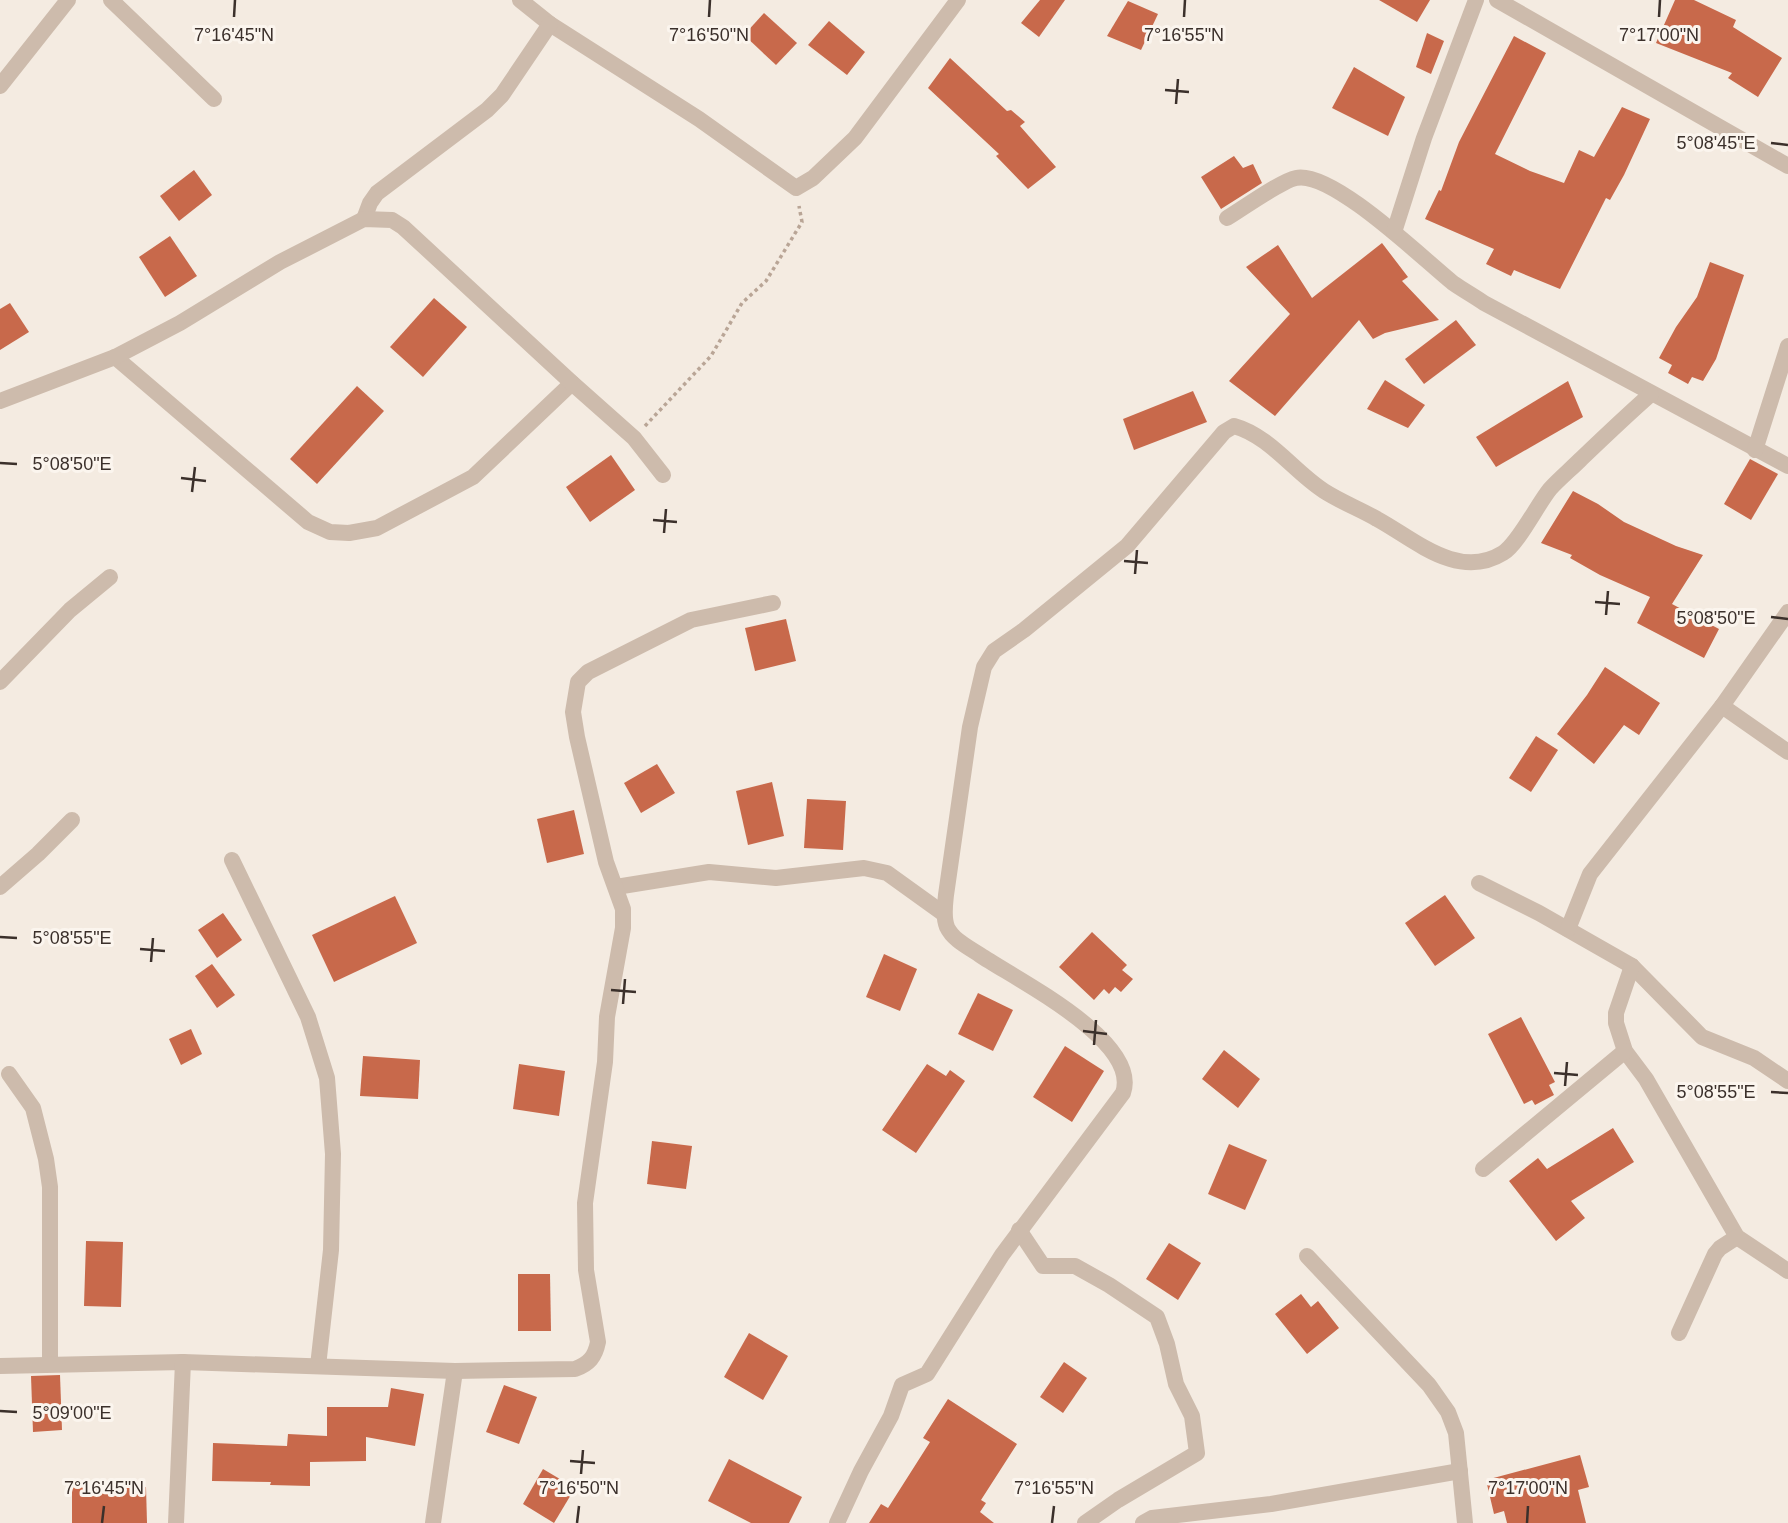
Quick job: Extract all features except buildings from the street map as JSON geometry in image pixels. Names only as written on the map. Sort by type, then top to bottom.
[{"type":"street","points":[[0,86],[68,0]]},
{"type":"street","points":[[111,0],[214,99]]},
{"type":"street","points":[[520,0],[550,24],[699,119],[796,188],[813,177],[855,138],[958,0]]},
{"type":"street","points":[[1394,232],[1424,138],[1476,0]]},
{"type":"street","points":[[1497,0],[1788,166]]},
{"type":"street","points":[[365,219],[370,203],[377,193],[487,110],[502,95],[550,24]]},
{"type":"street","points":[[1227,218],[1293,178],[1307,177],[1346,197],[1394,232],[1454,284],[1484,303],[1788,466]]},
{"type":"street","points":[[0,401],[115,357],[191,317],[280,262],[365,219],[392,220],[403,227],[634,438],[663,475]]},
{"type":"street","points":[[1755,450],[1788,346]]},
{"type":"street","points":[[115,357],[308,522],[330,532],[349,533],[377,528],[473,477],[572,383]]},
{"type":"street","points":[[837,1523],[891,1416],[902,1385],[927,1374],[1019,1230],[1123,1093],[1127,1082],[1119,1059],[1107,1043],[1062,1006],[953,937],[947,927],[944,914],[970,727],[984,667],[994,651],[1024,630],[1127,546],[1224,432],[1234,426],[1246,429],[1324,491],[1436,554],[1449,560],[1465,562],[1486,560],[1503,553],[1516,541],[1552,487],[1651,394]]},
{"type":"street","points":[[0,682],[70,610],[110,577]]},
{"type":"street","points":[[0,1366],[183,1362],[456,1371],[575,1369],[587,1365],[596,1354],[598,1342],[586,1270],[585,1203],[605,1062],[607,1017],[623,928],[623,909],[606,862],[577,737],[573,712],[578,682],[589,672],[691,620],[773,604]]},
{"type":"street","points":[[1569,929],[1581,891],[1597,864],[1722,706],[1788,612]]},
{"type":"street","points":[[1722,706],[1788,752]]},
{"type":"street","points":[[0,887],[72,820]]},
{"type":"street","points":[[232,860],[308,1017],[327,1078],[332,1154],[331,1250],[318,1366]]},
{"type":"street","points":[[616,887],[709,872],[776,878],[864,868],[887,873],[944,914]]},
{"type":"street","points":[[1479,883],[1569,929],[1632,966],[1702,1037],[1754,1058],[1788,1081]]},
{"type":"street","points":[[1632,966],[1616,1013],[1616,1023],[1625,1051],[1652,1090],[1737,1237],[1788,1271]]},
{"type":"street","points":[[1483,1169],[1625,1051]]},
{"type":"street","points":[[9,1074],[33,1108],[50,1187],[50,1363]]},
{"type":"street","points":[[1019,1230],[1042,1266],[1075,1266],[1157,1317],[1167,1344],[1176,1384],[1192,1416],[1198,1452],[1085,1523]]},
{"type":"street","points":[[1679,1332],[1715,1254],[1737,1237]]},
{"type":"street","points":[[1307,1256],[1436,1394],[1448,1412],[1456,1433],[1465,1523]]},
{"type":"street","points":[[176,1523],[183,1362]]},
{"type":"street","points":[[433,1523],[456,1371]]},
{"type":"street","points":[[1143,1523],[1152,1518],[1271,1504],[1460,1471]]},
{"type":"path","points":[[634,438],[711,356],[742,303],[766,281],[781,258],[802,222],[796,188]]}]
